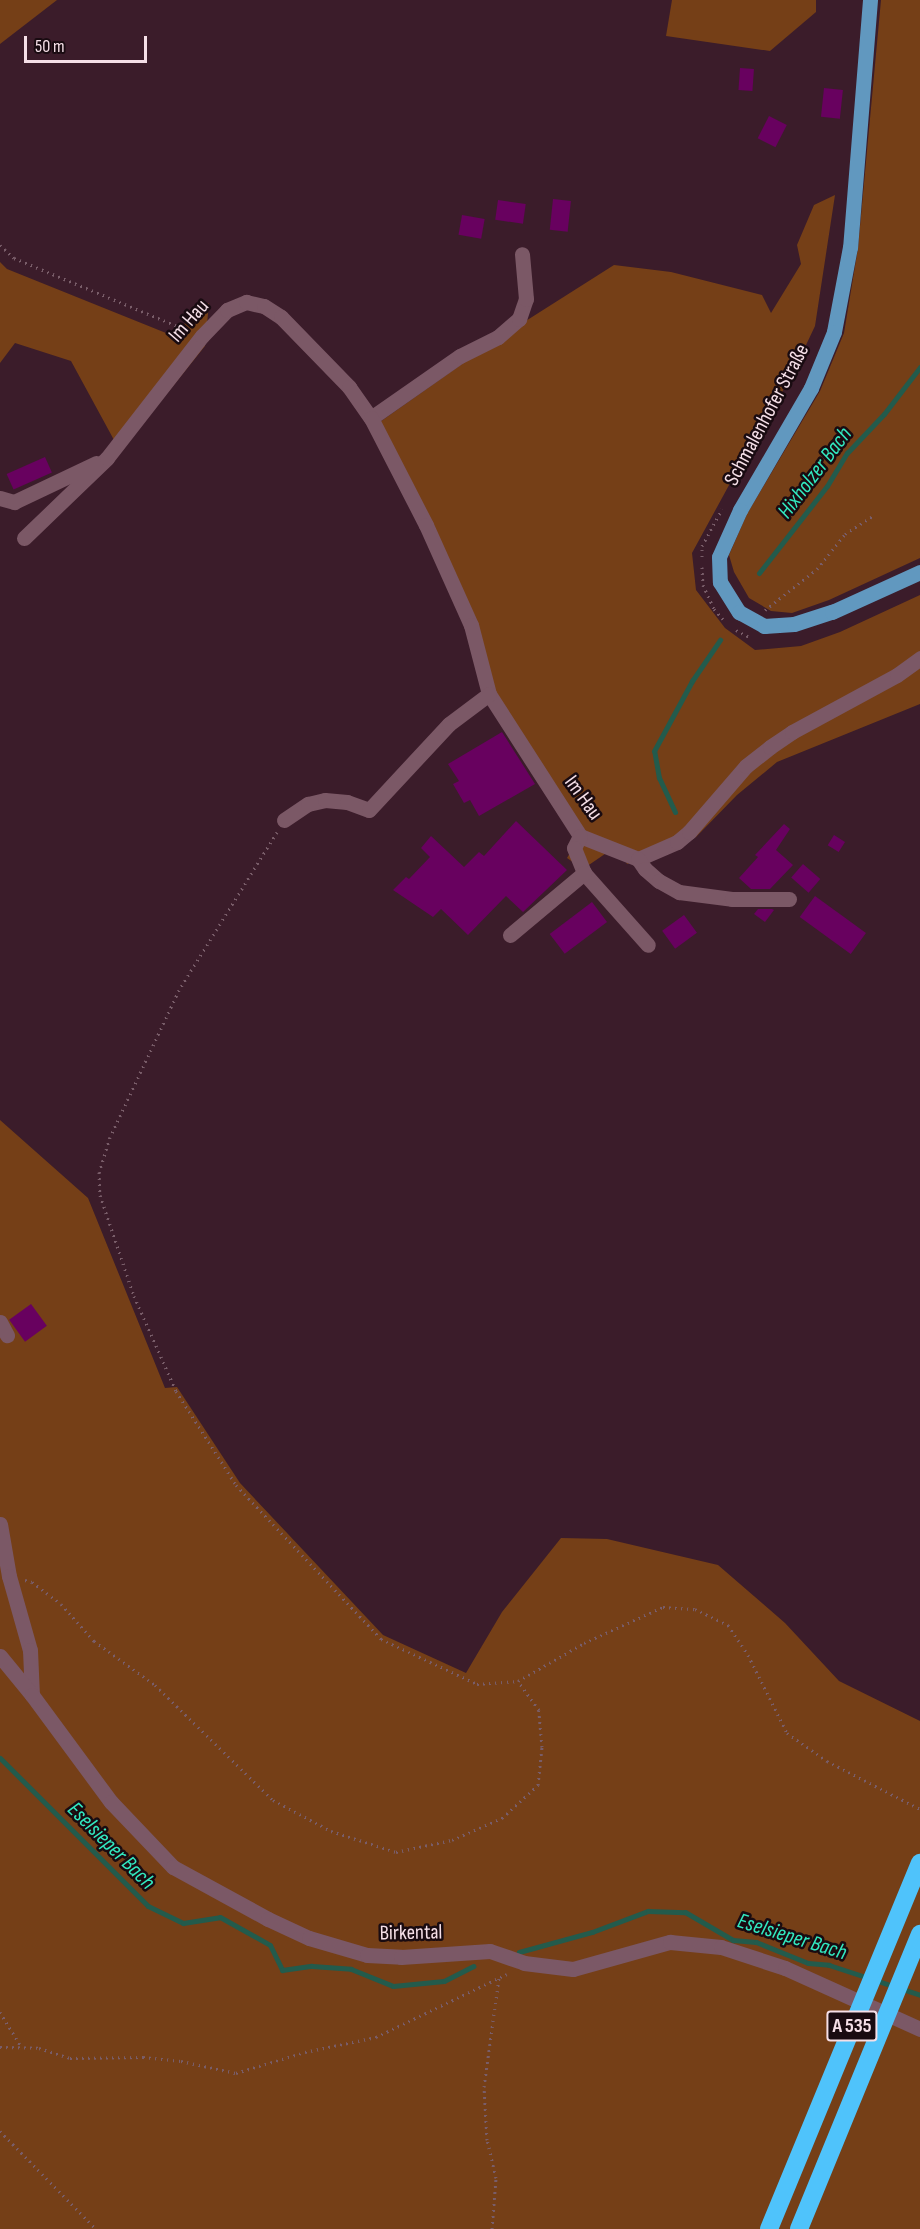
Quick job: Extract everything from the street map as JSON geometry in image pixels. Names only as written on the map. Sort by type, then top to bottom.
[{"type":"highway","name":"A 535","points":[[769,2229],[920,1863]]},
{"type":"highway","name":"A 535","points":[[799,2229],[920,1934]]},
{"type":"main road","name":"Schmalenhofer Straße","points":[[752,621],[740,612],[720,582],[719,557],[740,510],[811,388],[834,333],[850,247],[870,0]]},
{"type":"main road","points":[[752,621],[764,626],[794,624],[832,612],[920,572]]},
{"type":"lane","points":[[371,418],[460,356],[498,337],[519,319],[526,299],[522,254]]},
{"type":"lane","name":"Im Hau","points":[[24,538],[107,458],[202,336],[227,310],[246,302],[264,306],[281,316],[349,387],[371,418],[426,525],[471,625],[489,694],[580,836],[638,859]]},
{"type":"lane","name":"Im Hau","points":[[0,498],[14,502],[107,458]]},
{"type":"lane","points":[[789,899],[732,899],[679,892],[658,881],[638,859],[677,842],[689,832],[746,766],[770,747],[792,732],[897,675],[920,658]]},
{"type":"lane","points":[[284,820],[308,804],[325,800],[347,802],[369,810],[449,724],[489,694]]},
{"type":"lane","points":[[580,836],[574,848],[584,873],[648,945]]},
{"type":"lane","points":[[510,935],[584,873]]},
{"type":"lane","points":[[0,1524],[4,1570],[30,1650],[32,1695]]},
{"type":"lane","name":"Birkental","points":[[0,1656],[32,1695],[111,1802],[173,1867],[259,1914],[309,1938],[367,1955],[401,1957],[490,1951],[524,1963],[573,1969],[670,1942],[721,1947],[785,1968],[920,2029]]},
{"type":"path","points":[[0,245],[14,258],[202,336]]},
{"type":"path","points":[[752,621],[817,569],[845,534],[874,515]]},
{"type":"path","points":[[284,820],[179,990],[110,1137],[99,1172],[100,1196],[134,1296],[176,1391],[236,1485],[381,1639],[477,1684],[518,1681],[584,1643],[663,1607],[695,1609],[728,1625],[748,1654],[787,1733],[827,1761],[920,1809]]},
{"type":"path","points":[[4,1570],[32,1582],[61,1604],[94,1641],[155,1685],[273,1800],[331,1831],[396,1852],[452,1840],[502,1818],[538,1785],[542,1747],[539,1710],[518,1681]]},
{"type":"path","points":[[0,2047],[39,2048],[70,2058],[143,2057],[181,2061],[236,2073],[305,2052],[376,2037],[499,1978],[524,1963]]},
{"type":"path","points":[[492,2229],[496,2178],[487,2140],[484,2087],[499,1978]]},
{"type":"path","points":[[0,2012],[22,2048]]},
{"type":"path","points":[[0,2131],[96,2229]]},
{"type":"shaded area","points":[[0,0],[57,0],[0,44]]},
{"type":"shaded area","points":[[672,0],[816,0],[816,12],[770,51],[666,36]]},
{"type":"shaded area","points":[[881,0],[920,0],[920,558],[829,600],[792,613],[771,611],[749,598],[734,572],[729,555],[747,514],[820,391],[844,333],[858,248]]},
{"type":"shaded area","points":[[835,195],[815,326],[790,379],[758,432],[692,553],[696,590],[725,628],[755,650],[801,646],[840,632],[920,595],[920,704],[777,762],[737,795],[696,837],[627,864],[618,845],[583,869],[567,858],[580,836],[497,702],[377,424],[496,340],[614,265],[671,272],[762,295],[771,313],[801,264],[797,245],[814,205]]},
{"type":"shaded area","points":[[0,262],[7,269],[171,335],[209,303],[205,346],[132,437],[114,440],[71,361],[15,343],[0,363]]},
{"type":"shaded area","points":[[0,1120],[88,1198],[165,1388],[177,1387],[240,1483],[383,1635],[466,1673],[502,1612],[561,1538],[607,1539],[718,1565],[785,1623],[839,1681],[920,1721],[920,2229],[0,2229]]},
{"type":"building","points":[[740,68],[754,69],[752,91],[738,90]]},
{"type":"building","points":[[824,88],[843,90],[840,119],[821,117]]},
{"type":"building","points":[[769,116],[787,125],[775,147],[758,138]]},
{"type":"building","points":[[553,199],[571,201],[568,232],[550,230]]},
{"type":"building","points":[[498,200],[526,204],[523,224],[495,220]]},
{"type":"building","points":[[462,215],[485,219],[481,239],[459,235]]},
{"type":"building","points":[[45,457],[52,473],[14,490],[7,474]]},
{"type":"building","points":[[502,732],[535,784],[479,816],[470,800],[464,803],[453,784],[459,781],[448,764]]},
{"type":"building","points":[[516,821],[567,870],[523,912],[506,896],[468,935],[441,909],[433,917],[393,890],[406,877],[409,879],[430,857],[421,848],[431,836],[464,867],[479,852],[484,856]]},
{"type":"building","points":[[784,824],[790,829],[776,850],[793,865],[770,889],[751,889],[739,878],[758,857],[755,855]]},
{"type":"building","points":[[834,835],[845,842],[839,852],[828,845]]},
{"type":"building","points":[[803,864],[820,879],[809,893],[791,878]]},
{"type":"building","points":[[815,896],[866,933],[851,954],[800,917]]},
{"type":"building","points":[[592,902],[607,922],[565,954],[550,934]]},
{"type":"building","points":[[758,909],[774,910],[765,922],[754,914]]},
{"type":"building","points":[[684,915],[697,933],[675,949],[662,931]]},
{"type":"building","points":[[31,1304],[47,1326],[25,1342],[9,1320]]},
{"type":"waterway","name":"Hixholzer Bach","points":[[759,573],[827,486],[847,453],[884,414],[920,367]]},
{"type":"waterway","name":"Hixholzer Bach","points":[[675,812],[659,778],[654,751],[692,681],[720,640]]},
{"type":"waterway","name":"Eselsieper Bach","points":[[0,1758],[148,1906],[183,1923],[220,1917],[270,1945],[282,1970],[312,1966],[351,1969],[393,1986],[444,1981],[473,1966]]},
{"type":"waterway","name":"Eselsieper Bach","points":[[519,1952],[592,1932],[648,1911],[685,1912],[733,1940],[756,1942],[808,1963],[829,1965],[920,1995]]}]
